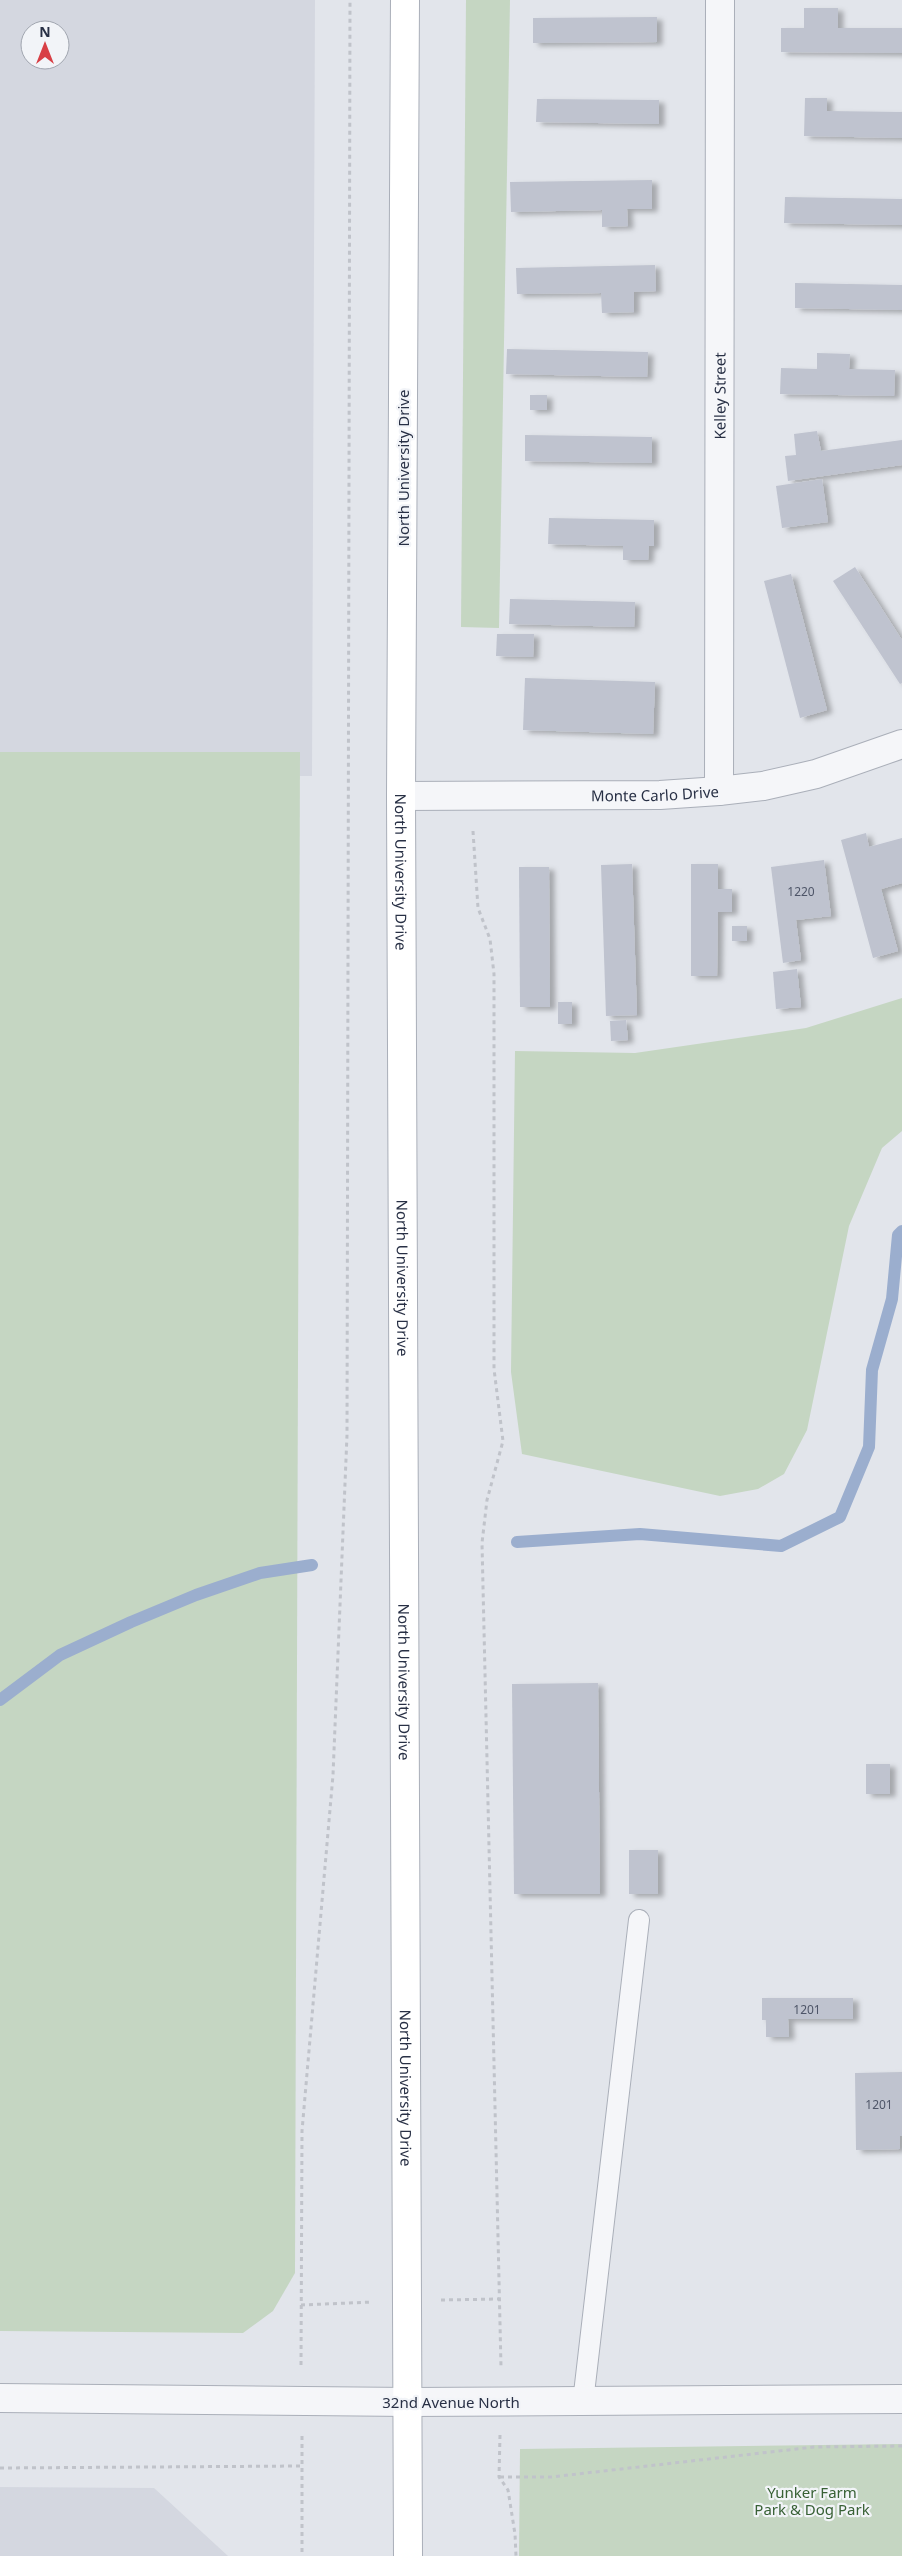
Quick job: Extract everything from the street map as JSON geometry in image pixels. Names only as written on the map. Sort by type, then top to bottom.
[{"type":"main road","name":"North University Drive","points":[[405,0],[401,796],[409,2402],[408,2556]]},
{"type":"street","name":"Kelley Street","points":[[719,791],[720,0]]},
{"type":"street","name":"Monte Carlo Drive","points":[[401,796],[660,795],[719,791],[763,786],[816,774],[902,744]]},
{"type":"street","name":"32nd Avenue North","points":[[0,2398],[409,2402],[902,2399]]},
{"type":"lane","points":[[582,2402],[639,1920]]},
{"type":"path","points":[[300,2304],[302,2131],[333,1775],[347,1436],[350,0]]},
{"type":"path","points":[[473,796],[473,837],[478,908],[490,939],[494,974],[494,1369],[503,1442],[487,1500],[482,1543],[496,2201],[502,2357],[499,2477],[508,2490],[515,2534],[516,2556]]},
{"type":"path","points":[[499,2477],[551,2477],[814,2447],[902,2446]]},
{"type":"path","points":[[0,2468],[302,2466],[302,2556]]},
{"type":"shaded area","points":[[0,0],[315,0],[312,776],[0,776]]},
{"type":"shaded area","points":[[0,2487],[154,2488],[228,2556],[0,2556]]},
{"type":"green space","points":[[466,0],[510,0],[499,628],[461,627]]},
{"type":"green space","points":[[0,752],[300,752],[295,2273],[273,2311],[243,2333],[0,2331]]},
{"type":"green space","points":[[902,998],[902,1131],[882,1148],[849,1226],[807,1430],[784,1474],[758,1489],[720,1496],[522,1454],[511,1372],[515,1051],[635,1053],[806,1028]]},
{"type":"green space","name":"Yunker Farm Park & Dog Park","points":[[902,2444],[902,2556],[519,2556],[520,2449]]},
{"type":"building","points":[[804,8],[838,8],[838,28],[902,28],[902,53],[781,52],[781,28],[804,28]]},
{"type":"building","points":[[657,17],[657,42],[533,43],[533,18]]},
{"type":"building","points":[[805,98],[827,98],[827,111],[902,112],[902,138],[804,136]]},
{"type":"building","points":[[537,99],[659,100],[659,124],[536,122]]},
{"type":"building","points":[[652,180],[652,209],[627,209],[628,226],[602,227],[602,210],[511,212],[510,182]]},
{"type":"building","points":[[785,197],[902,199],[902,225],[784,223]]},
{"type":"building","points":[[655,265],[656,291],[634,292],[634,312],[602,313],[601,293],[517,294],[516,268]]},
{"type":"building","points":[[795,283],[902,285],[902,310],[795,308]]},
{"type":"building","points":[[507,349],[648,352],[647,377],[506,374]]},
{"type":"building","points":[[817,353],[850,354],[849,369],[895,370],[894,396],[780,394],[781,368],[817,369]]},
{"type":"building","points":[[530,395],[547,395],[547,410],[530,410]]},
{"type":"building","points":[[817,431],[821,451],[902,440],[902,465],[788,481],[785,456],[796,455],[794,434]]},
{"type":"building","points":[[525,435],[652,437],[652,463],[525,461]]},
{"type":"building","points":[[822,479],[828,522],[782,528],[776,486]]},
{"type":"building","points":[[549,518],[654,520],[654,546],[649,546],[648,560],[623,560],[623,546],[548,544]]},
{"type":"building","points":[[855,567],[902,640],[902,683],[900,684],[833,581]]},
{"type":"building","points":[[791,574],[827,710],[800,718],[764,581]]},
{"type":"building","points":[[510,599],[635,602],[634,627],[509,624]]},
{"type":"building","points":[[497,634],[534,634],[533,657],[496,656]]},
{"type":"building","points":[[525,678],[655,682],[653,734],[523,730]]},
{"type":"building","points":[[866,833],[869,847],[902,838],[902,883],[881,889],[898,951],[873,958],[841,840]]},
{"type":"building","points":[[824,860],[831,916],[796,920],[801,960],[783,963],[771,867]]},
{"type":"building","points":[[632,864],[637,1015],[606,1016],[601,865]]},
{"type":"building","points":[[691,864],[718,864],[718,889],[732,889],[732,912],[718,912],[717,976],[691,976]]},
{"type":"building","points":[[519,867],[549,867],[550,1007],[520,1007]]},
{"type":"building","points":[[732,926],[747,926],[747,941],[732,941]]},
{"type":"building","points":[[797,969],[801,1007],[776,1009],[773,972]]},
{"type":"building","points":[[558,1002],[572,1002],[572,1024],[558,1024]]},
{"type":"building","points":[[626,1020],[628,1040],[611,1041],[610,1021]]},
{"type":"building","points":[[598,1683],[600,1894],[514,1894],[512,1684]]},
{"type":"building","points":[[866,1764],[890,1764],[890,1794],[866,1794]]},
{"type":"building","points":[[629,1850],[658,1850],[658,1894],[629,1894]]},
{"type":"building","points":[[762,1998],[853,1998],[853,2019],[788,2019],[789,2037],[766,2037],[766,2020],[762,2020]]},
{"type":"building","points":[[902,2072],[902,2136],[900,2136],[900,2149],[856,2150],[855,2073]]},
{"type":"waterway","points":[[517,1542],[640,1534],[781,1546],[840,1517],[869,1447],[872,1370],[892,1299],[898,1235],[902,1231]]},
{"type":"waterway","points":[[0,1700],[60,1655],[131,1622],[196,1595],[260,1573],[312,1565]]}]
